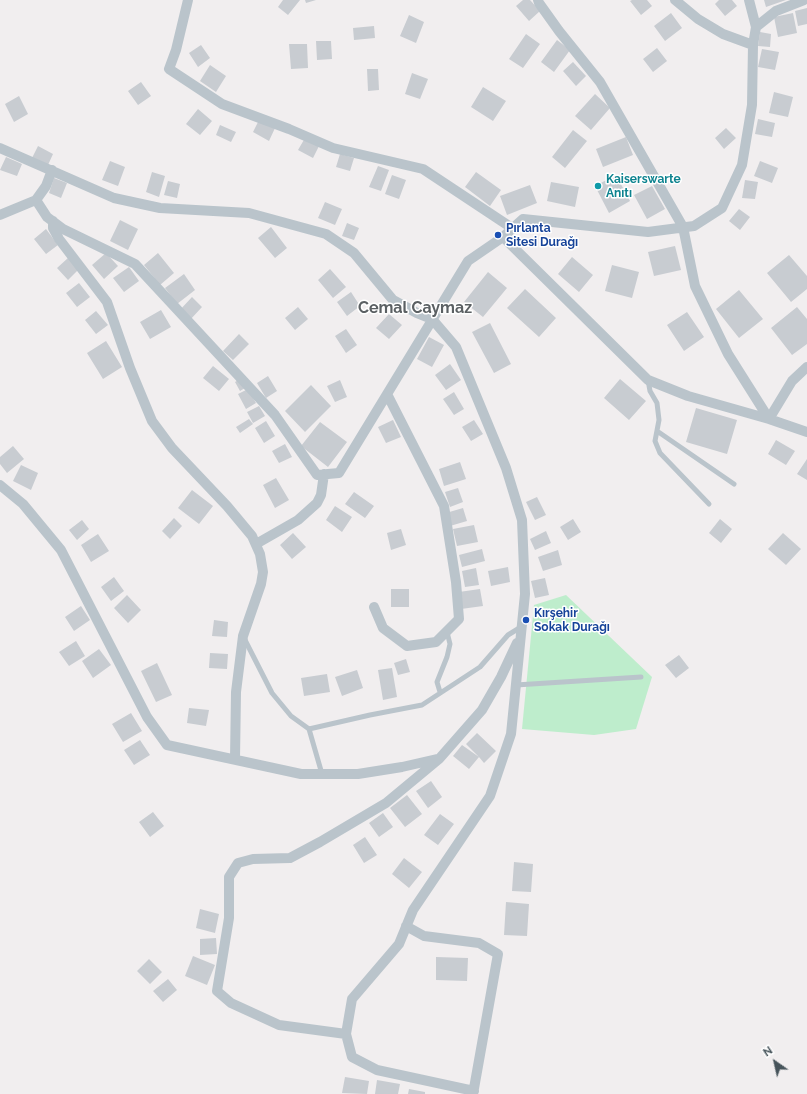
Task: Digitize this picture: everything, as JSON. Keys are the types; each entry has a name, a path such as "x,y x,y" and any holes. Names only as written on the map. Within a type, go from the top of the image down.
{"street":[{"path":"188,0 176,50 169,69 222,104 289,129 333,148 423,169 512,228"},
{"path":"538,0 559,31 600,82 683,227 695,286 728,354 769,419"},
{"path":"675,0 698,19 723,34 753,45"},
{"path":"36,200 47,217 63,229 135,264 275,416 317,475 339,473 468,261 503,237 523,219 648,232 694,226 722,208 742,165 752,105 753,45 756,27 749,0"},
{"path":"756,27 776,11 804,0"},
{"path":"0,148 114,198 160,208 249,213 326,234 354,253 393,300 432,319 456,347 506,468 522,520 525,594 511,734 490,796 413,910 406,926 399,944 352,999 346,1034 352,1057 378,1070 474,1093 498,954 479,943 424,936 406,926"},
{"path":"0,215 36,200 46,186 52,170"},
{"path":"53,222 53,228 59,239 106,302 130,368 152,421 172,448 227,506 252,536 260,554 263,572 261,584 243,636 236,692 235,759"},
{"path":"503,237 648,380 688,396 769,419 807,432"},
{"path":"769,419 792,380 807,366"},
{"path":"374,607 383,628 408,646 436,642 459,619 456,582 444,506 387,394"},
{"path":"256,544 298,520 317,503 321,495 324,474"},
{"path":"0,485 23,504 61,550 147,717 167,745 301,774 358,774 439,759"},
{"path":"346,1034 279,1025 231,1003 217,991 229,918 229,877 238,863 253,859 290,858 320,842 386,803 439,759 482,710 501,677 521,632"}],"lane":[{"path":"648,380 650,391 657,403 659,420 655,441 660,453 709,504"},
{"path":"657,431 734,484"},
{"path":"440,692 437,682 447,657 450,644 447,631"},
{"path":"309,729 422,705 480,667 508,635 521,632"},
{"path":"243,636 272,693 291,716 309,729 322,774"},
{"path":"516,685 641,676"}],"green space":[{"path":"566,595 652,677 636,729 594,735 522,729 534,605"}],"building":[{"path":"283,0 300,0 288,15 278,7"},
{"path":"305,0 316,0 306,3"},
{"path":"523,0 530,0 540,11 529,21 516,6"},
{"path":"647,0 652,6 641,15 630,1"},
{"path":"719,0 732,0 737,6 725,16 715,4"},
{"path":"764,0 786,0 766,7"},
{"path":"807,8 807,24 798,26 795,11"},
{"path":"671,13 682,28 665,41 654,26"},
{"path":"793,13 797,33 778,37 774,17"},
{"path":"409,15 424,22 416,43 400,36"},
{"path":"374,26 375,38 354,40 353,28"},
{"path":"760,32 771,34 770,47 758,46"},
{"path":"526,34 540,44 523,68 509,59"},
{"path":"557,40 570,50 554,72 541,62"},
{"path":"316,41 331,41 332,59 317,60"},
{"path":"289,44 307,44 308,68 291,69"},
{"path":"201,45 210,58 198,67 189,53"},
{"path":"657,48 667,61 653,72 643,59"},
{"path":"762,49 779,52 775,70 758,67"},
{"path":"573,62 586,76 576,86 563,71"},
{"path":"210,65 226,76 216,92 200,81"},
{"path":"367,69 378,69 379,90 368,91"},
{"path":"412,73 428,79 420,99 405,94"},
{"path":"141,82 151,96 138,105 128,91"},
{"path":"483,87 506,101 493,121 471,107"},
{"path":"774,92 793,97 788,117 769,113"},
{"path":"595,94 610,108 591,130 575,116"},
{"path":"19,96 28,114 14,122 5,104"},
{"path":"198,109 212,121 200,135 186,124"},
{"path":"758,119 775,123 772,137 755,134"},
{"path":"259,120 275,128 269,141 253,132"},
{"path":"220,125 236,132 231,142 216,135"},
{"path":"726,128 736,138 724,149 715,138"},
{"path":"573,130 587,141 565,168 552,157"},
{"path":"626,137 633,155 603,167 596,149"},
{"path":"305,138 319,146 313,158 298,150"},
{"path":"38,146 53,154 48,165 32,158"},
{"path":"340,154 354,158 350,171 336,167"},
{"path":"6,157 22,164 17,176 0,170"},
{"path":"110,161 125,167 118,186 102,180"},
{"path":"760,161 778,168 772,183 754,176"},
{"path":"378,166 389,170 381,191 369,187"},
{"path":"152,172 165,176 159,197 146,192"},
{"path":"476,172 501,190 490,206 465,187"},
{"path":"392,175 406,180 399,199 385,194"},
{"path":"616,175 630,201 609,213 595,186"},
{"path":"54,178 67,183 61,198 49,193"},
{"path":"745,180 758,182 755,199 742,198"},
{"path":"168,181 180,184 177,198 164,195"},
{"path":"551,182 579,187 575,207 547,201"},
{"path":"530,185 537,203 507,215 500,196"},
{"path":"652,186 665,209 647,219 634,195"},
{"path":"325,202 342,209 335,225 318,218"},
{"path":"739,209 750,217 740,230 729,221"},
{"path":"120,220 138,229 128,250 110,241"},
{"path":"347,223 359,228 354,240 342,236"},
{"path":"271,227 287,248 275,258 258,238"},
{"path":"46,229 58,245 46,254 34,239"},
{"path":"675,246 681,270 654,276 648,252"},
{"path":"106,253 118,266 104,279 92,265"},
{"path":"158,253 174,273 160,285 144,265"},
{"path":"789,255 807,276 807,289 791,302 767,273"},
{"path":"572,257 593,275 579,292 558,274"},
{"path":"68,258 79,269 68,280 57,268"},
{"path":"612,265 639,272 632,298 605,291"},
{"path":"129,267 139,281 124,292 113,278"},
{"path":"330,269 346,287 333,298 318,280"},
{"path":"488,272 507,288 483,317 464,302"},
{"path":"184,274 195,290 177,304 165,288"},
{"path":"79,283 90,297 77,307 66,293"},
{"path":"525,289 556,318 539,337 507,308"},
{"path":"739,290 763,319 739,338 716,309"},
{"path":"351,292 360,306 347,316 337,302"},
{"path":"192,297 202,307 190,320 179,311"},
{"path":"298,307 308,319 295,330 285,318"},
{"path":"797,307 807,319 807,344 792,355 771,328"},
{"path":"161,310 171,327 150,339 140,322"},
{"path":"96,311 108,325 96,334 85,320"},
{"path":"687,312 704,337 684,351 667,325"},
{"path":"389,314 402,325 389,339 376,328"},
{"path":"490,323 511,364 494,373 472,332"},
{"path":"346,329 357,345 346,353 335,336"},
{"path":"239,334 249,344 233,360 223,351"},
{"path":"429,337 444,345 432,367 417,359"},
{"path":"106,341 122,367 103,379 87,353"},
{"path":"450,364 461,380 446,390 435,375"},
{"path":"213,366 229,379 219,391 203,378"},
{"path":"268,376 277,391 266,398 257,383"},
{"path":"240,379 245,388 240,391 235,382"},
{"path":"620,379 646,401 629,420 604,398"},
{"path":"340,380 347,397 335,402 327,386"},
{"path":"311,385 331,406 305,432 285,411"},
{"path":"248,389 256,403 246,409 238,394"},
{"path":"454,392 464,409 454,415 443,399"},
{"path":"259,406 265,416 253,423 247,412"},
{"path":"696,408 737,420 727,454 686,442"},
{"path":"249,419 253,424 240,433 236,427"},
{"path":"393,420 401,437 386,443 378,427"},
{"path":"474,420 483,434 471,441 462,427"},
{"path":"266,421 275,436 264,443 255,428"},
{"path":"320,422 347,442 328,467 301,446"},
{"path":"776,440 795,451 786,465 768,454"},
{"path":"285,444 292,457 279,463 272,451"},
{"path":"13,446 24,459 7,473 0,464 0,457"},
{"path":"807,459 807,480 797,474"},
{"path":"460,462 466,479 444,486 439,469"},
{"path":"21,465 38,473 31,490 13,481"},
{"path":"276,478 289,500 275,508 263,485"},
{"path":"458,488 463,502 450,507 445,492"},
{"path":"192,490 213,506 199,524 178,508"},
{"path":"354,492 374,506 365,518 345,504"},
{"path":"537,497 546,515 535,520 526,502"},
{"path":"335,506 352,517 342,532 326,520"},
{"path":"463,508 467,521 450,526 446,513"},
{"path":"174,518 182,526 170,539 162,531"},
{"path":"573,519 581,532 568,540 560,527"},
{"path":"720,519 732,529 721,543 709,533"},
{"path":"82,520 89,529 77,540 69,530"},
{"path":"474,525 478,542 457,546 453,529"},
{"path":"401,529 406,545 391,550 387,533"},
{"path":"546,531 551,543 535,550 530,539"},
{"path":"293,533 306,547 292,559 280,545"},
{"path":"783,533 801,549 786,565 768,549"},
{"path":"98,534 109,551 91,562 81,545"},
{"path":"482,549 485,561 462,567 459,555"},
{"path":"558,550 562,565 543,571 538,557"},
{"path":"508,567 510,582 491,586 488,571"},
{"path":"476,568 479,585 465,587 462,571"},
{"path":"114,577 124,591 111,601 101,587"},
{"path":"545,578 549,595 535,598 531,581"},
{"path":"391,589 409,589 409,607 391,607"},
{"path":"480,589 483,606 461,609 459,592"},
{"path":"127,595 141,610 128,623 114,608"},
{"path":"81,606 90,620 74,631 65,617"},
{"path":"214,620 228,622 227,637 212,636"},
{"path":"76,641 85,656 69,666 59,652"},
{"path":"99,649 111,665 93,678 82,661"},
{"path":"210,653 228,654 227,669 209,668"},
{"path":"679,655 689,668 676,678 665,665"},
{"path":"406,659 410,672 398,675 394,663"},
{"path":"157,663 172,695 156,702 141,671"},
{"path":"392,668 397,697 383,700 378,670"},
{"path":"357,670 363,688 342,696 335,677"},
{"path":"327,674 330,692 304,696 301,678"},
{"path":"189,708 209,710 206,726 187,723"},
{"path":"131,713 142,731 123,742 112,724"},
{"path":"477,733 496,751 484,763 466,744"},
{"path":"140,740 150,755 134,765 124,750"},
{"path":"462,745 479,757 469,769 453,756"},
{"path":"431,781 442,797 428,808 416,791"},
{"path":"407,795 422,814 405,827 390,808"},
{"path":"153,812 164,826 150,837 139,822"},
{"path":"383,813 393,827 379,837 369,823"},
{"path":"440,814 454,824 438,845 424,835"},
{"path":"365,837 377,855 364,863 353,845"},
{"path":"404,858 422,872 409,888 392,874"},
{"path":"514,862 533,864 531,892 512,891"},
{"path":"506,902 529,904 527,936 504,935"},
{"path":"200,909 219,914 215,933 196,928"},
{"path":"216,938 217,954 200,955 200,939"},
{"path":"193,956 215,965 207,985 185,976"},
{"path":"436,957 468,958 467,981 436,980"},
{"path":"149,959 162,972 150,984 137,971"},
{"path":"168,979 177,990 163,1002 153,991"},
{"path":"345,1077 369,1081 367,1094 342,1093"},
{"path":"377,1080 400,1084 398,1094 375,1094"},
{"path":"409,1089 425,1092 425,1094 408,1094"}],"place":[{"name":"Kaiserswarte Anıtı","path":"598,186"},
{"name":"Pırlanta Sitesi Durağı","path":"498,235"},
{"name":"Kırşehir Sokak Durağı","path":"526,620"}],"district":[{"name":"Cemal Caymaz","path":"415,308"}]}
